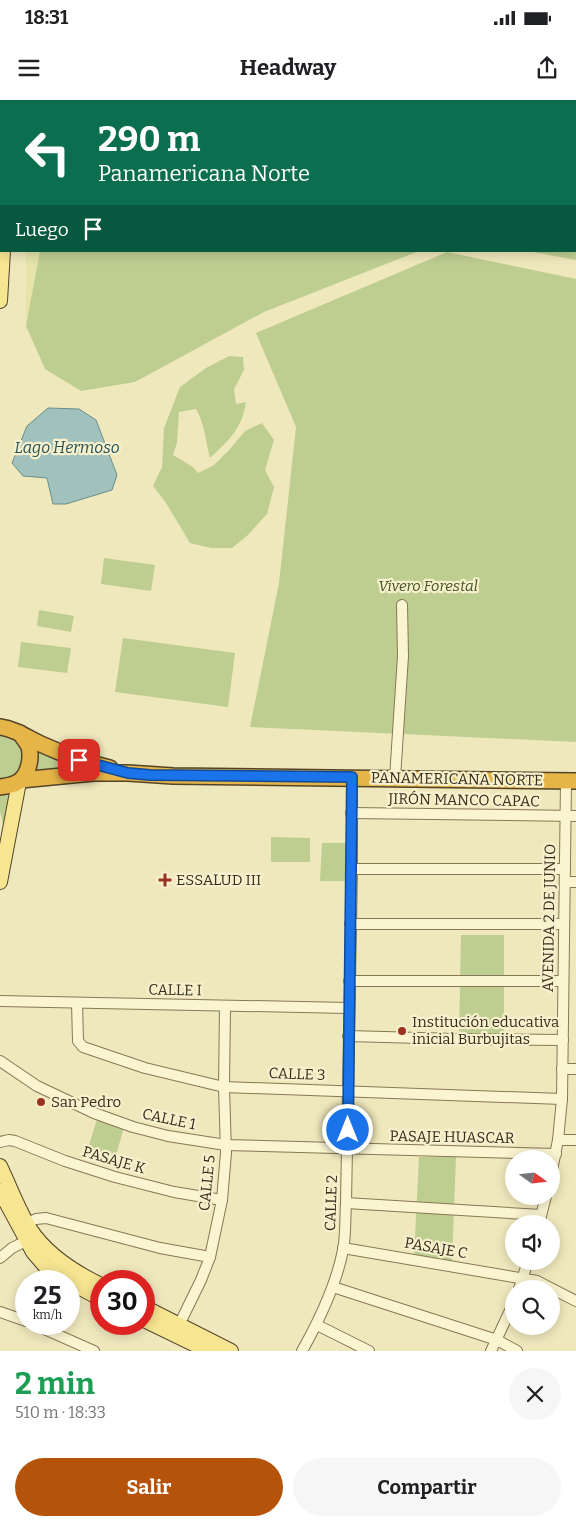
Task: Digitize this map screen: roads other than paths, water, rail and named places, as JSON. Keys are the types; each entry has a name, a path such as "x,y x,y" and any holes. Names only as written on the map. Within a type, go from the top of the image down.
{"highway":[{"name":"PANAMERICANA NORTE","path":"8,727 79,760 128,773"},
{"path":"8,727 28,746 30,755 26,773 20,781"},
{"name":"PANAMERICANA NORTE","path":"0,787 20,781 60,775 128,773 173,776 571,781"}],"main road":[{"path":"0,295 3,252"},
{"path":"0,882 20,781"},
{"path":"0,824 0,830"},
{"path":"0,1166 23,1225 26,1241 33,1252 51,1270"},
{"path":"0,1191 23,1225 31,1230 51,1253 65,1265 90,1280"},
{"path":"155,1313 179,1325 189,1342 231,1351"},
{"path":"155,1325 208,1351"}],"street":[{"path":"395,778 403,656 402,605"},
{"name":"CALLE 2","path":"302,1351 317,1325 333,1288 343,1248 346,1203 352,777"},
{"name":"AVENIDA 2 DE JUNIO","path":"557,1150 562,1099 564,882 571,816 571,781"},
{"name":"JIRÓN MANCO CAPAC","path":"351,813 571,816"},
{"path":"352,869 565,870"},
{"path":"564,882 576,882"},
{"path":"350,924 563,924"},
{"path":"349,981 563,981"},
{"name":"CALLE I","path":"0,1002 349,1008"},
{"name":"CALLE 3","path":"77,1003 78,1041 83,1047 145,1068 224,1087 562,1099"},
{"name":"CALLE 5","path":"179,1325 202,1280 210,1256 222,1200 226,1145 224,1087 225,1006"},
{"path":"348,1036 563,1040"},
{"name":"CALLE 1","path":"0,1061 38,1086 94,1112 129,1126 168,1136 226,1145 347,1149"},
{"path":"562,1069 576,1069"},
{"path":"558,1140 576,1140"},
{"name":"PASAJE K","path":"0,1142 15,1141 78,1166 156,1188 222,1200"},
{"name":"PASAJE HUASCAR","path":"347,1149 505,1153"},
{"path":"346,1203 505,1217"},
{"path":"23,1225 46,1218 160,1248 210,1256"},
{"path":"0,1258 12,1248 26,1241"},
{"name":"PASAJE C","path":"343,1248 537,1281 576,1302"},
{"path":"523,1278 525,1270"},
{"path":"333,1288 497,1340 517,1351"},
{"path":"0,1312 15,1317"},
{"path":"491,1351 505,1322"},
{"path":"317,1325 369,1351"},
{"path":"58,1335 94,1351"}],"water":[{"name":"Lago Hermoso","path":"48,408 79,409 96,420 117,475 112,490 66,504 53,504 47,478 23,476 12,463 27,426"}],"place":[{"name":"ESSALUD III","path":"165,880"},
{"name":"Institución educativa inicial Burbujitas","path":"402,1031"},
{"name":"San Pedro","path":"41,1102"}],"park label":[{"name":"Vivero Forestal","path":"428,586"}]}
